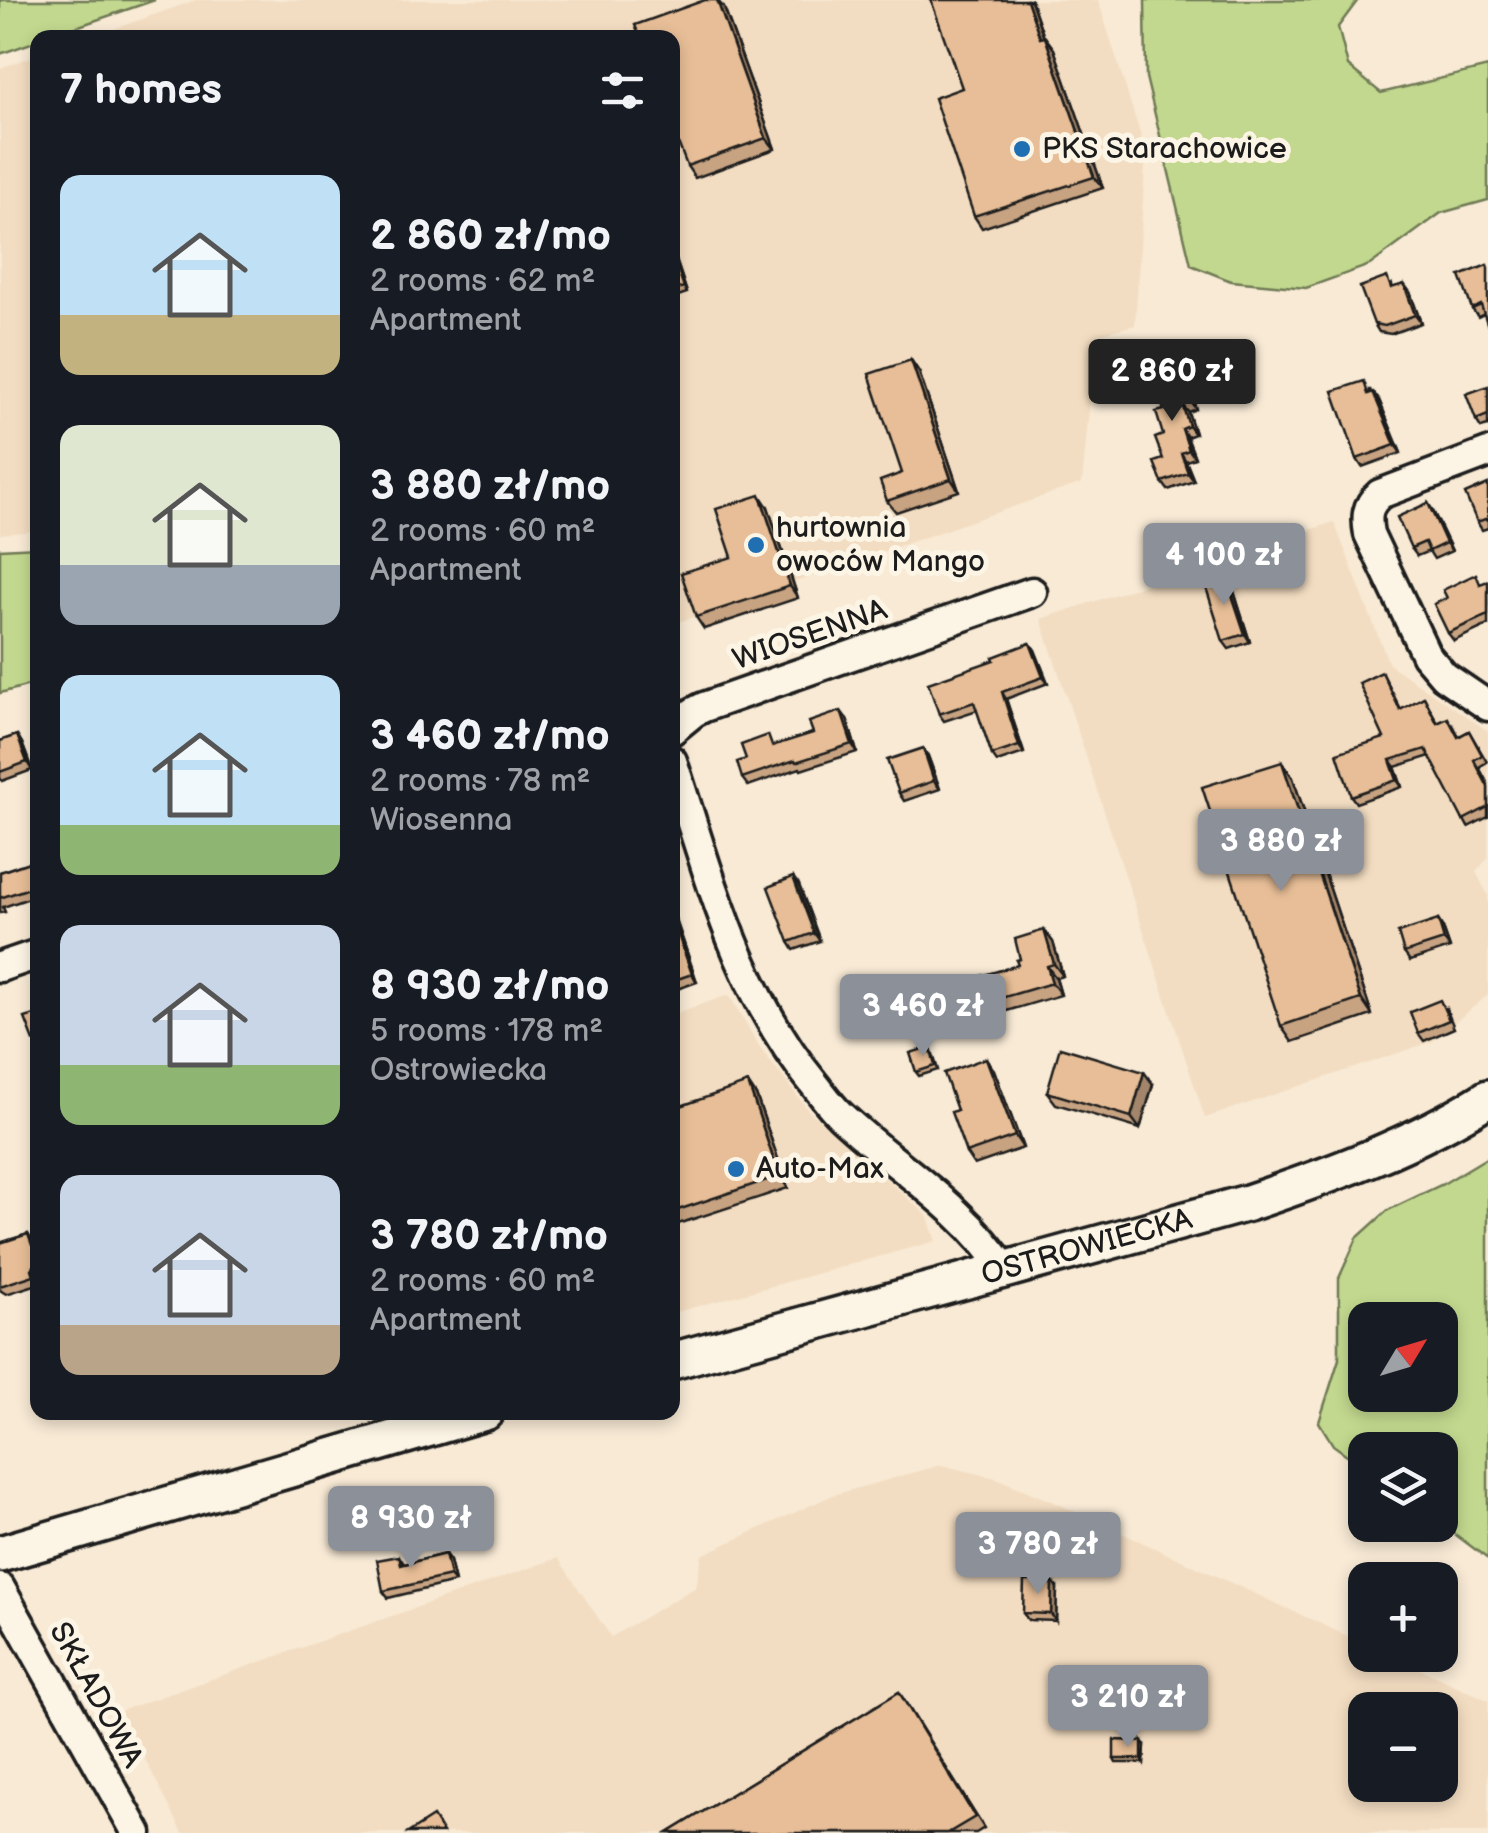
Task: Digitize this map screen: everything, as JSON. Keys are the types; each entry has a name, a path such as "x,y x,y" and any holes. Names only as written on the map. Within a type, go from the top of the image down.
{"main road":[{"name":"OSTROWIECKA","path":"680,1359 1248,1203 1332,1175 1488,1098"},
{"path":"0,1554 458,1420"}],"street":[{"path":"1488,453 1380,494 1372,502 1367,520 1369,534 1426,655 1444,676 1488,706"},
{"name":"WIOSENNA","path":"680,723 704,707 1032,592"},
{"path":"680,785 732,943 763,1010 798,1064 838,1113 958,1214 1006,1270"},
{"path":"0,967 30,957"},
{"name":"SKŁADOWA","path":"0,1588 137,1833"}],"shaded area":[{"path":"196,0 1098,0 1146,152 1135,325 1096,335 1082,483 680,622 680,30 111,30"},
{"path":"30,57 30,532 0,534 0,68"},
{"path":"1334,522 1389,664 1488,731 1488,858 1476,872 1488,895 1488,995 1431,1042 1205,1118 1041,619"},
{"path":"729,995 761,1049 809,1111 927,1215 936,1241 680,1311 680,1012"},
{"path":"941,1465 996,1478 1348,1636 1348,1672 1426,1672 1488,1700 1488,1833 183,1833 120,1711 558,1558 611,1637 696,1587 702,1555 833,1495"}],"green space":[{"path":"0,0 155,0 67,30 30,30 30,43 0,54"},
{"path":"1145,0 1358,0 1338,27 1348,66 1381,93 1488,67 1488,200 1441,213 1370,265 1306,288 1231,281 1191,265 1146,77"},
{"path":"30,547 30,685 0,693 0,549"},
{"path":"1488,1157 1488,1559 1458,1536 1458,1432 1348,1432 1348,1456 1333,1445 1319,1422 1339,1359 1339,1278 1357,1238 1388,1210"}],"building":[{"path":"705,0 717,0 766,138 687,166 680,148 680,30 637,30 635,25"},
{"path":"931,0 1027,0 1040,38 1045,37 1094,177 974,216 934,98 962,88"},
{"path":"1487,265 1488,326 1481,305 1472,309 1460,276"},
{"path":"1387,277 1391,288 1404,284 1415,315 1385,326 1374,324 1360,287"},
{"path":"911,360 951,479 887,501 880,481 902,473 869,374"},
{"path":"1178,365 1190,401 1182,404 1189,426 1182,429 1189,450 1181,453 1188,473 1162,482 1154,462 1163,459 1155,438 1163,435 1156,412 1164,410 1156,387 1162,385 1158,372"},
{"path":"1364,381 1368,394 1373,392 1395,445 1357,459 1333,391"},
{"path":"1488,386 1488,415 1476,420 1466,394"},
{"path":"1488,484 1488,518 1477,522 1465,494"},
{"name":"hurtownia owoców Mango","path":"760,495 790,586 696,617 681,573 732,557 716,509"},
{"path":"1428,503 1446,543 1429,551 1425,542 1411,548 1397,517"},
{"path":"1225,574 1245,634 1223,641 1204,581"},
{"path":"1476,574 1480,584 1488,581 1488,615 1448,633 1434,604 1447,598 1443,590"},
{"path":"1030,643 1043,677 1002,692 1019,746 992,755 974,702 939,714 928,683"},
{"path":"1382,672 1400,710 1424,697 1437,723 1448,718 1458,737 1469,731 1482,755 1474,760 1488,787 1488,807 1463,820 1426,749 1390,760 1397,780 1351,796 1337,753 1384,738 1359,683"},
{"path":"841,711 852,744 742,778 737,762 746,759 741,745 768,735 772,746 813,733 809,722"},
{"path":"17,735 27,762 0,772 0,741"},
{"path":"923,748 934,781 899,793 887,760"},
{"path":"1282,762 1361,999 1281,1026 1202,787"},
{"path":"30,862 30,888 0,898 0,872"},
{"path":"793,877 814,933 789,942 768,887"},
{"path":"1438,920 1444,940 1404,953 1398,933"},
{"path":"1044,930 1054,964 1047,966 1052,983 967,1008 960,982 1018,965 1015,939"},
{"path":"680,940 692,974 680,978"},
{"path":"1440,1000 1449,1020 1418,1033 1410,1012"},
{"path":"930,1047 935,1066 916,1072 910,1053"},
{"path":"1060,1047 1144,1072 1131,1117 1047,1092"},
{"path":"986,1058 1015,1136 966,1153 951,1112 957,1110 944,1073"},
{"path":"748,1083 779,1176 680,1209 680,1106"},
{"path":"28,1234 30,1276 0,1286 0,1243"},
{"path":"448,1499 453,1517 430,1523 426,1504"},
{"path":"445,1554 450,1576 383,1591 377,1560 399,1556 401,1565"},
{"path":"1024,1581 1052,1581 1051,1614 1023,1613"},
{"path":"899,1692 975,1817 948,1833 668,1833"},
{"path":"1114,1740 1142,1741 1142,1759 1114,1759"},
{"path":"433,1817 443,1833 408,1833"}],"place":[{"name":"PKS Starachowice","path":"1022,149"},
{"name":"hurtownia owoców Mango","path":"756,545"},
{"name":"Auto-Max","path":"736,1169"}]}
